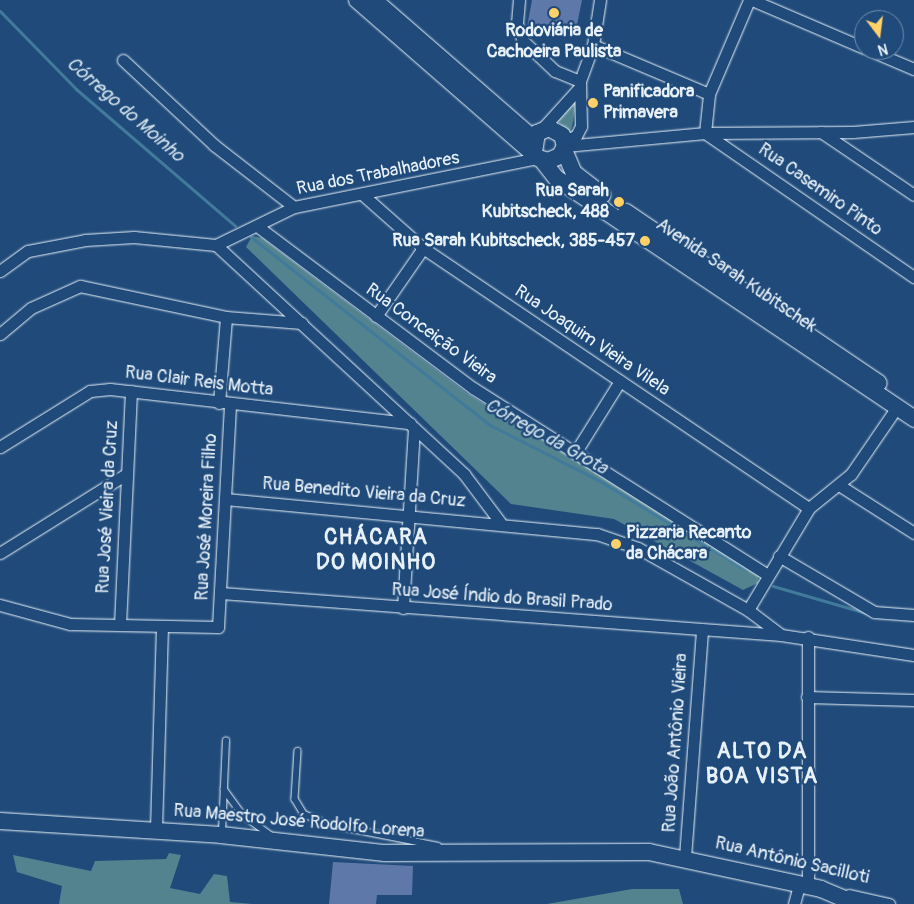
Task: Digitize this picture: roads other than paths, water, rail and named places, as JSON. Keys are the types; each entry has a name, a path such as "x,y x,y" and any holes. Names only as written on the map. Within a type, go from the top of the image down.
{"main road":[{"name":"Avenida Sarah Kubitschek","path":"357,0 400,30 538,148 556,178 914,419"},
{"name":"Avenida Sarah Kubitschek","path":"374,0 400,30"},
{"path":"556,130 564,146 555,160 538,148 556,130"},
{"name":"Avenida Sarah Kubitschek","path":"564,146 570,169 585,184 914,406"},
{"name":"Rua Maestro José Rodolfo Lorena","path":"0,821 156,829 386,853 649,852 685,857"},
{"name":"Rua Antônio Sacilloti","path":"685,857 809,887"},
{"path":"809,887 857,904"}],"street":[{"path":"519,0 517,24 523,41 555,71 580,84"},
{"path":"538,148 580,84 593,45 600,0"},
{"path":"705,133 709,94 751,0 854,44"},
{"path":"593,45 709,94"},
{"path":"123,60 214,145 294,207"},
{"path":"893,60 914,69"},
{"path":"564,146 576,136 581,126 580,84"},
{"path":"564,146 705,133 821,132 914,127"},
{"path":"821,132 914,195"},
{"name":"Rua Casemiro Pinto","path":"705,133 914,277"},
{"name":"Rua dos Trabalhadores","path":"0,271 28,251 60,243 134,237 216,244 294,207 362,194 538,148"},
{"name":"Rua Joaquim Vieira Vilela","path":"362,194 423,248 809,508"},
{"name":"Rua Conceição Vieira","path":"257,226 473,388 766,574"},
{"path":"216,244 464,474 500,522"},
{"path":"376,316 423,248"},
{"path":"0,334 31,308 80,286 226,317 302,323"},
{"name":"Rua José Moreira Filho","path":"162,627 215,629 221,593 225,499 224,404 226,317"},
{"path":"575,454 620,381"},
{"name":"Rua Clair Reis Motta","path":"0,447 90,391 131,391 224,404 412,425"},
{"name":"Rua José Vieira da Cruz","path":"120,625 125,475 131,391"},
{"path":"748,610 766,574 809,508 839,485 897,407"},
{"path":"403,608 410,514 412,425"},
{"path":"0,553 125,475"},
{"path":"839,485 914,533"},
{"name":"Rua Benedito Vieira da Cruz","path":"225,499 500,522 618,540 748,610 781,635"},
{"path":"779,556 874,612 914,615"},
{"name":"Rua José Índio do Brasil Prado","path":"221,593 702,631 781,635 914,655"},
{"path":"0,605 70,624 162,627 156,829"},
{"name":"Rua João Antônio Vieira","path":"685,857 702,631"},
{"path":"794,904 809,887 808,638"},
{"path":"807,697 914,700"},
{"name":"Rua Antônio Sacilloti","path":"809,887 889,904"}],"lane":[{"path":"221,835 226,741"},
{"path":"298,751 294,799 304,814 327,824 474,853"},
{"path":"224,789 243,815 280,842"}],"waterway":[{"name":"Córrego do Moinho","path":"0,11 76,89 235,226"},
{"name":"Córrego da Grota","path":"251,237 490,425 600,481 746,570"},
{"path":"773,586 866,613"}],"place":[{"name":"Rodoviária de Cachoeira Paulista","path":"554,13"},
{"name":"Panificadora Primavera","path":"593,103"},
{"name":"Rua Sarah Kubitscheck, 488","path":"619,202"},
{"name":"Rua Sarah Kubitscheck, 385-457","path":"645,241"},
{"name":"Pizzaria Recanto da Chácara","path":"616,544"}],"district":[{"name":"CHÁCARA DO MOINHO","path":"376,550"},
{"name":"ALTO DA BOA VISTA","path":"762,764"}]}
